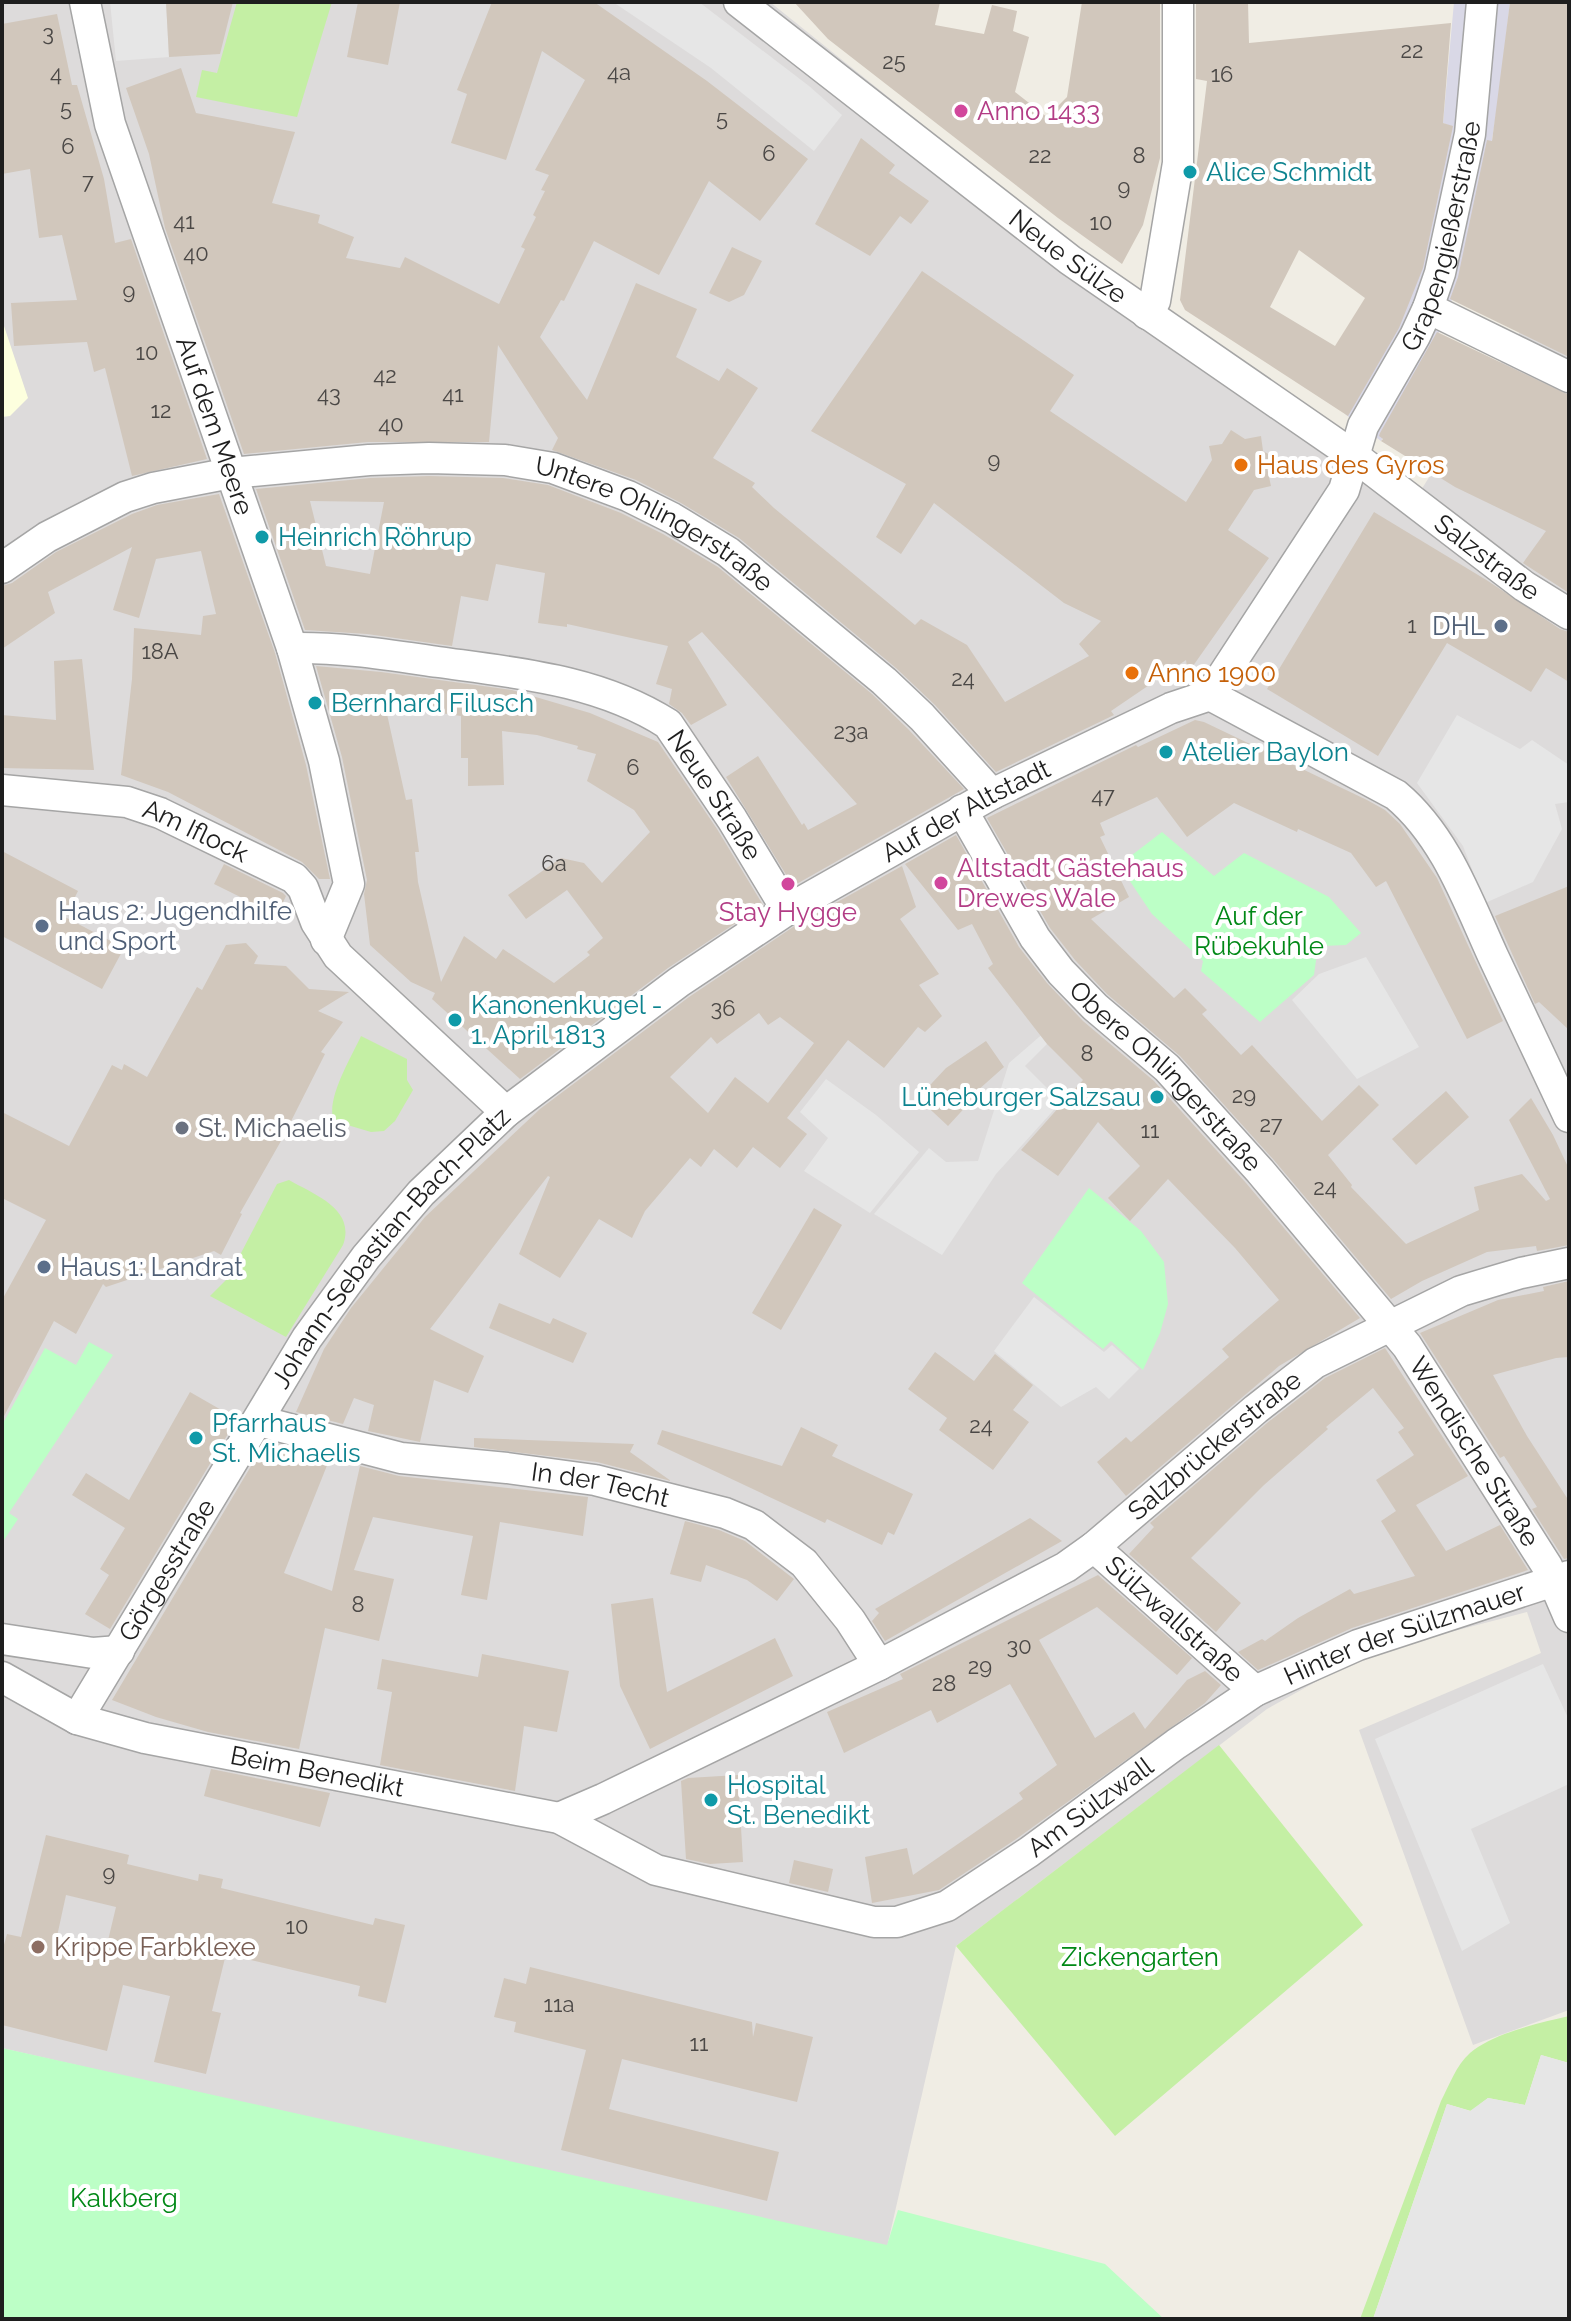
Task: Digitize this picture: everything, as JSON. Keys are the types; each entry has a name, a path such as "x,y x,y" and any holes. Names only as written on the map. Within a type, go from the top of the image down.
{"street":[{"name":"Auf dem Meere","path":"85,2 110,124 292,648 324,761 349,884 332,948"},
{"name":"Neue Sülze","path":"739,2 1070,260 1410,497"},
{"path":"1156,320 1155,301 1178,163 1178,2"},
{"name":"Grapengießerstraße","path":"1354,456 1363,426 1415,336 1440,273 1470,134 1482,2"},
{"path":"1428,308 1569,377"},
{"path":"1354,456 1344,490 1210,695 1396,795 1417,812 1434,833 1463,890 1569,1117"},
{"name":"Untere Ohlingerstraße","path":"2,568 47,537 125,497 231,473 369,460 479,459 553,468 628,496 672,518 740,562 884,681 922,717 992,794"},
{"name":"Salzstraße","path":"1410,497 1524,586 1569,614"},
{"name":"Neue Straße","path":"292,648 332,647 543,677 599,690 654,715 668,724 732,819 787,910"},
{"name":"Auf der Altstadt","path":"506,1112 679,982 787,910 992,794 1171,708 1210,695"},
{"name":"Am Iflock","path":"2,790 97,797 127,802 160,813 294,878 303,888 332,948"},
{"name":"Obere Ohlingerstraße","path":"962,810 1035,938 1061,972 1095,1007 1167,1068 1260,1171 1391,1326"},
{"name":"Johann-Sebastian-Bach-Platz","path":"259,1421 307,1338 366,1257 421,1193 506,1112 332,948"},
{"name":"Salzbrückerstraße","path":"879,1665 1066,1567 1315,1363 1461,1291 1569,1263"},
{"name":"Wendische Straße","path":"1391,1326 1562,1578"},
{"name":"Görgesstraße","path":"77,1719 259,1421"},
{"name":"In der Techt","path":"259,1421 401,1458 595,1480 725,1513 754,1525 804,1563 850,1620 879,1665"},
{"name":"Sülzwallstraße","path":"1094,1547 1255,1691"},
{"name":"Hinter der Sülzmauer","path":"1255,1691 1358,1645 1562,1578 1569,1617"},
{"path":"2,1639 93,1653 119,1651"},
{"path":"559,1818 879,1665"},
{"name":"Beim Benedikt","path":"2,1677 77,1719 145,1738 559,1818 656,1870 678,1877 874,1922 897,1922 920,1917"},
{"name":"Am Sülzwall","path":"920,1917 947,1906 1029,1852 1176,1744 1255,1691"}],"shaded area":[{"path":"2,2 770,2 1136,296 1418,495 1569,253 1569,2010 1473,2045 1359,1730 1541,1653 1527,1612 1366,1654 1267,1709 956,1946 886,2251 2,2048"},
{"path":"110,2 166,2 169,57 116,61"},
{"path":"613,2 699,2 842,115 814,151 711,68"},
{"path":"1454,2 1510,2 1490,152 1461,277 1427,362 1381,441 1345,414 1448,125 1443,123"},
{"path":"2,320 28,398 10,416 2,417"},
{"path":"1457,715 1520,749 1532,740 1569,765 1569,802 1555,804 1562,829 1533,882 1485,903 1463,846 1417,783"},
{"path":"1366,957 1419,1047 1357,1079 1292,1000 1319,974"},
{"path":"1061,1018 1067,1024 1025,1066 1061,1102 996,1174 942,1255 874,1214 929,1148 946,1162 978,1161 1009,1063"},
{"path":"826,1079 876,1115 919,1152 870,1213 804,1171 828,1138 800,1112"},
{"path":"1034,1297 1104,1352 1112,1345 1139,1369 1109,1399 1096,1387 1061,1407 994,1351"},
{"path":"1543,1664 1569,1720 1569,1784 1471,1829 1510,1923 1462,1951 1375,1739"},
{"path":"1541,2055 1569,2063 1569,2319 1373,2319 1447,2104 1470,2111 1488,2098 1525,2105"}],"green space":[{"path":"237,2 332,2 297,117 196,97 202,70 217,73"},
{"name":"Auf der Rübekuhle","path":"1162,832 1214,876 1244,853 1329,897 1361,933 1346,945 1322,946 1317,953 1314,975 1260,1022 1201,971 1203,961 1152,914 1119,865"},
{"path":"361,1036 407,1059 407,1080 413,1090 395,1121 384,1131 371,1132 334,1121 332,1112 336,1090"},
{"path":"289,1180 331,1205 344,1222 345,1232 343,1245 286,1337 210,1296 228,1278 277,1184"},
{"path":"1089,1188 1141,1231 1164,1262 1168,1304 1160,1333 1143,1370 1111,1341 1103,1349 1022,1283"},
{"path":"89,1342 113,1355 9,1513 18,1519 2,1543 2,1425 45,1348 76,1365"},
{"name":"Zickengarten","path":"1219,1745 1363,1925 1115,2136 956,1946"},
{"path":"1569,2016 1569,2063 1541,2055 1525,2105 1488,2098 1471,2111 1447,2104 1373,2319 1360,2319 1441,2101 1461,2063 1470,2053 1491,2040"},
{"name":"Kalkberg","path":"2,2048 887,2245 898,2210 1105,2264 1164,2319 2,2319"}],"building":[{"path":"166,2 233,2 220,54 169,57"},
{"path":"358,2 400,2 388,65 347,57"},
{"path":"492,2 594,2 707,81 808,159 760,221 709,181 659,275 594,241 564,301 561,300 540,337 587,400 636,283 697,309 676,357 719,381 727,368 758,388 713,458 755,483 752,487 774,508 915,625 921,619 967,645 1005,702 1089,656 1079,644 1101,621 1064,603 934,503 901,554 876,537 906,484 811,431 922,271 1074,375 1050,411 1186,502 1212,460 1209,446 1222,444 1231,430 1245,439 1261,436 1263,451 1274,457 1267,468 1271,486 1254,490 1228,530 1269,558 1188,673 1186,660 1111,711 1114,715 996,772 935,705 896,668 739,538 636,480 552,450 558,438 498,345 489,442 368,442 244,454 165,228 149,154 126,88 181,68 196,113 295,132 272,203 320,215 318,223 354,237 346,258 400,268 405,257 499,304 525,249 521,247 545,191 541,190 549,175 535,170 585,80 542,51 506,160 451,143 467,94 457,90"},
{"path":"794,2 940,2 935,25 984,34 992,5 1017,11 1013,31 1029,37 1015,92 1047,117 1067,97 1082,2 1160,2 1160,158 1143,225 1122,264 828,39"},
{"path":"1196,2 1248,2 1249,43 1451,23 1443,123 1453,126 1423,268 1399,328 1348,416 1185,310 1180,300 1207,81 1196,79","holes":["1299,250 1365,298 1335,346 1270,307"]},
{"path":"1510,2 1569,2 1569,357 1450,299 1458,277 1487,140 1492,141"},
{"path":"57,14 72,85 77,85 104,179 115,243 131,239 207,459 132,476 105,368 94,372 87,342 14,346 11,303 77,300 62,235 39,238 30,169 2,174 2,24"},
{"path":"861,138 895,165 889,173 929,201 911,224 900,216 870,256 815,224"},
{"path":"732,247 762,261 744,295 729,302 709,293"},
{"path":"1437,332 1569,395 1569,593 1523,563 1546,531 1455,487 1381,441 1380,433"},
{"path":"370,478 503,478 548,485 621,513 663,534 718,567 872,694 964,789 793,886 726,777 758,756 808,830 857,804 702,632 688,642 727,705 691,725 682,713 669,704 672,689 656,684 668,646 567,624 567,627 538,623 545,573 496,564 488,601 461,596 452,646 367,634 305,630 256,489","holes":["310,501 384,502 370,574 326,566"]},
{"path":"219,494 275,653 306,765 330,879 319,879 302,862 168,792 121,775 132,679 134,628 201,635 203,616 216,614 201,551 156,559 139,618 113,610 132,547 48,592 55,613 2,649 2,586 12,583 56,552 132,514 157,505"},
{"path":"1374,512 1569,632 1569,682 1546,668 1531,692 1447,643 1378,756 1267,689"},
{"path":"82,659 94,770 2,768 2,715 56,720 54,661"},
{"path":"316,666 512,690 590,713 658,742 717,829 763,905 668,968 520,1079 432,999 435,993 411,982 370,945 364,894 367,880 342,757","holes":["385,705 461,716 461,758 468,758 468,786 504,785 502,731 537,735 596,754 587,781 634,810 650,832 602,883 584,863 561,858 508,895 526,919 567,890 603,938 587,952 590,955 554,983 503,949 496,959 464,936 441,982 418,882 415,852 419,852 412,799 406,800"]},
{"path":"1195,720 1367,800 1385,810 1400,824 1437,878 1503,1021 1467,1039 1386,881 1376,887 1351,853 1234,803 1187,837 1157,797 1100,823 1105,835 1100,837 1129,897 1091,919 1174,998 1185,988 1207,1010 1202,1014 1241,1055 1252,1045 1322,1121 1359,1085 1379,1105 1328,1155 1351,1187 1406,1244 1479,1210 1474,1187 1522,1174 1546,1201 1550,1199 1509,1120 1531,1098 1569,1169 1569,1245 1537,1251 1536,1246 1487,1252 1422,1281 1391,1299 1273,1159 1180,1056 1107,994 1050,928 987,818 1136,745 1138,747"},
{"path":"956,835 1019,947 1047,983 1083,1021 1154,1081 1246,1183 1360,1318 1279,1366 1126,1496 1097,1462 1126,1437 1131,1442 1229,1357 1222,1349 1279,1300 1235,1248 1168,1179 1130,1221 1108,1198 1140,1166 1098,1122 1058,1176 1021,1150 1083,1080 1047,1044 988,968 993,964 972,924 958,930 905,864"},
{"name":"Haus 2: Jugendhilfe und Sport","path":"2,851 78,891 65,917 124,948 102,989 2,936"},
{"path":"224,864 283,893 286,896 277,915 214,884"},
{"path":"902,866 916,907 900,919 939,974 919,985 942,1016 925,1032 918,1027 884,1068 848,1040 787,1118 807,1134 780,1168 753,1147 737,1168 714,1149 701,1167 690,1158 645,1211 632,1238 599,1219 560,1278 519,1254 548,1176 430,1329 484,1356 468,1393 434,1380 420,1442 368,1431 374,1405 354,1398 343,1424 296,1412 324,1349 351,1308 425,1217 540,1109 689,997 796,925","holes":["759,1013 768,1025 780,1017 814,1043 768,1103 735,1077 708,1113 670,1077 711,1037 717,1044"]},
{"path":"1569,886 1569,1030 1539,1002 1535,1004 1495,916"},
{"name":"St. Michaelis","path":"246,943 258,956 254,964 286,966 309,989 349,992 318,1011 343,1022 321,1052 325,1054 240,1213 221,1255 214,1251 106,1287 103,1284 76,1334 54,1321 2,1420 2,1300 46,1220 2,1198 2,1112 69,1146 112,1065 122,1070 124,1064 147,1077 197,987 202,990 226,945"},
{"path":"986,1041 1004,1067 968,1099 971,1101 948,1126 918,1098 946,1068"},
{"path":"1446,1091 1469,1117 1416,1165 1392,1139"},
{"path":"814,1208 842,1225 781,1330 752,1313"},
{"path":"1569,1281 1569,1357 1493,1375 1569,1501 1569,1558 1564,1559 1532,1509 1537,1507 1504,1456 1500,1458 1420,1333 1498,1300 1544,1291 1543,1287"},
{"path":"499,1303 550,1324 553,1318 587,1333 573,1363 489,1328"},
{"path":"1385,1348 1468,1476 1416,1505 1446,1551 1500,1525 1528,1570 1352,1628 1258,1670 1238,1652 1262,1639 1265,1641 1350,1589 1354,1594 1415,1576 1381,1521 1396,1511 1376,1480 1414,1455 1398,1432 1404,1428 1373,1388 1326,1427 1328,1429 1264,1485 1191,1558 1241,1603 1216,1632 1129,1554 1154,1527 1150,1523 1267,1423 1325,1378"},
{"path":"935,1352 974,1381 995,1354 1033,1385 1013,1410 1029,1422 993,1470 939,1430 947,1418 908,1389"},
{"path":"190,1392 237,1419 110,1629 85,1614 109,1575 100,1569 125,1528 72,1495 86,1473 129,1500"},
{"path":"801,1427 838,1445 832,1456 913,1494 894,1535 888,1532 882,1545 827,1519 825,1523 657,1444 662,1430 782,1466"},
{"path":"474,1438 634,1444 630,1452 671,1481 597,1462 474,1447"},
{"path":"266,1441 330,1458 284,1573 332,1591 360,1466 399,1476 588,1497 583,1536 500,1522 487,1600 461,1595 473,1536 373,1517 354,1570 394,1579 379,1641 325,1628 299,1749 208,1732 112,1700"},
{"path":"1030,1518 1062,1541 885,1641 872,1621 879,1613 875,1609"},
{"path":"685,1521 745,1541 794,1579 777,1601 747,1580 706,1565 701,1582 670,1574"},
{"path":"1098,1575 1192,1658 1177,1675 1097,1607 1039,1640 1095,1738 1134,1712 1145,1729 1187,1680 1205,1671 1221,1685 1205,1703 1019,1837 939,1890 872,1903 865,1857 907,1848 913,1875 1023,1799 1019,1793 1057,1765 1010,1684 937,1723 931,1710 844,1753 827,1712 903,1679 900,1674"},
{"path":"653,1598 667,1692 775,1638 793,1676 650,1749 620,1686 611,1604"},
{"path":"482,1654 569,1671 557,1732 524,1726 515,1791 380,1765 392,1692 377,1689 382,1659 478,1677"},
{"path":"211,1769 330,1793 320,1827 204,1796"},
{"name":"Hospital St. Benedikt","path":"738,1775 743,1862 710,1864 686,1859 681,1781"},
{"path":"46,1835 129,1855 127,1864 198,1881 199,1874 223,1879 221,1888 373,1925 375,1918 405,1925 386,2003 358,1996 360,1986 226,1954 212,2011 221,2013 206,2074 154,2062 170,1996 123,1985 107,2051 2,2025 2,1952 7,1934 21,1937","holes":["66,1895 116,1907 105,1953 56,1941"]},
{"path":"794,1860 833,1869 828,1892 789,1883"},
{"path":"530,1967 752,2022 753,2037 756,2023 813,2037 797,2102 622,2059 609,2109 779,2152 767,2201 561,2150 586,2050 514,2032 516,2022 494,2017 504,1978 526,1984"}],"place":[{"name":"Anno 1433","path":"961,111"},
{"name":"Alice Schmidt","path":"1190,172"},
{"name":"Haus des Gyros","path":"1241,465"},
{"name":"Heinrich Röhrup","path":"262,537"},
{"name":"DHL","path":"1501,626"},
{"name":"Anno 1900","path":"1132,673"},
{"name":"Bernhard Filusch","path":"315,703"},
{"name":"Atelier Baylon","path":"1166,752"},
{"name":"Altstadt Gästehaus Drewes Wale","path":"941,883"},
{"name":"Stay Hygge","path":"788,884"},
{"name":"Haus 2: Jugendhilfe und Sport","path":"42,926"},
{"name":"Kanonenkugel - 1. April 1813","path":"455,1020"},
{"name":"Lüneburger Salzsau","path":"1157,1097"},
{"name":"St. Michaelis","path":"182,1128"},
{"name":"Haus 1: Landrat","path":"44,1267"},
{"name":"Pfarrhaus St. Michaelis","path":"196,1438"},
{"name":"Hospital St. Benedikt","path":"711,1800"},
{"name":"Krippe Farbklexe","path":"38,1947"}]}
